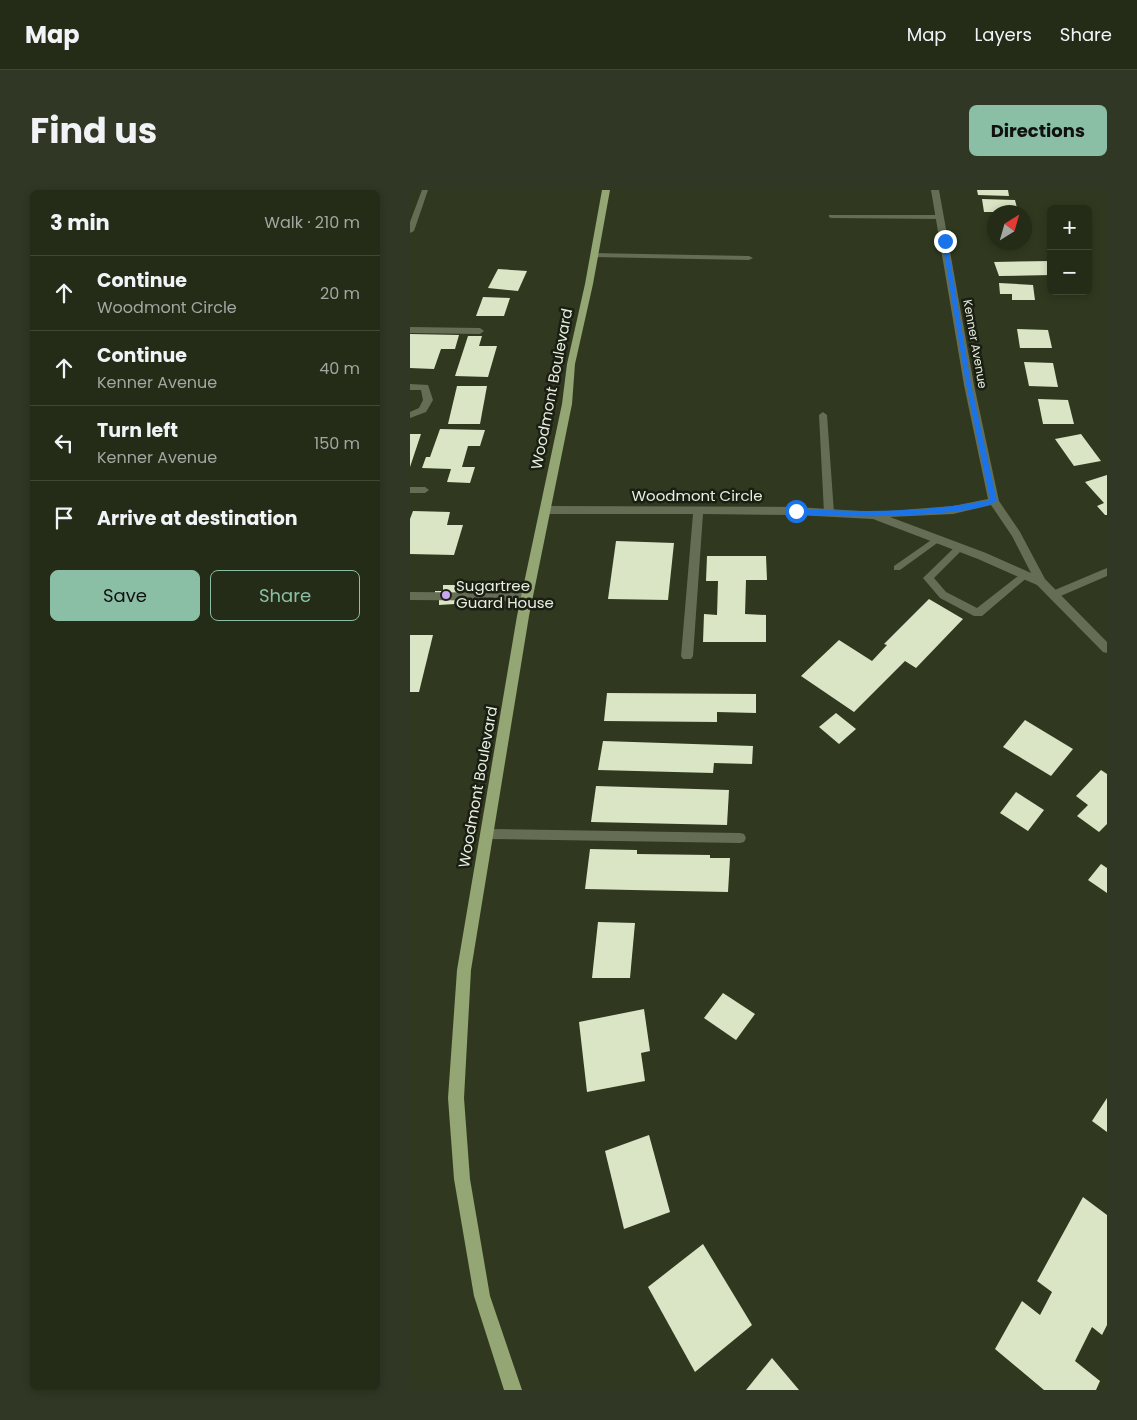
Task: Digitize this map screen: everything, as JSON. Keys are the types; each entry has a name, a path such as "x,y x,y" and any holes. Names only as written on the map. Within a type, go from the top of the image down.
{"main road":[{"name":"Woodmont Boulevard","path":"514,1390 482,1296 462,1179 456,1098 464,970 527,597 567,404 571,364 606,190"}],"street":[{"name":"Kenner Avenue","path":"935,190 968,384 994,501 1016,535 1041,582"},
{"path":"410,330 480,331"},
{"path":"410,387 425,386 428,400 423,410 410,416"},
{"path":"874,515 953,510 994,501"},
{"name":"Woodmont Circle","path":"545,510 698,510 874,515 960,547 1041,582 1107,649"},
{"path":"687,656 698,510"},
{"path":"410,596 527,597"}],"lane":[{"path":"410,231 425,190"},
{"path":"831,216 940,217"},
{"path":"594,254 749,258"},
{"path":"823,415 829,513"},
{"path":"410,490 425,490"},
{"path":"897,568 937,539"},
{"path":"960,547 928,578 943,595 978,613 1025,575"},
{"path":"1053,595 1107,572"},
{"path":"487,834 740,838"}],"building":[{"path":"977,190 1008,190 1009,196 978,195"},
{"path":"982,199 1015,200 1016,205 987,205 987,212 984,212"},
{"path":"1047,261 1047,275 999,276 994,262"},
{"path":"498,269 527,271 518,291 488,288"},
{"path":"999,283 1033,285 1035,300 1012,300 1012,294 1000,294"},
{"path":"483,297 510,298 504,316 476,316"},
{"path":"1017,329 1048,330 1052,348 1020,348"},
{"path":"410,334 459,335 455,349 441,349 434,369 410,368"},
{"path":"468,336 482,336 479,346 497,346 488,377 455,376"},
{"path":"1024,362 1053,363 1058,387 1029,386"},
{"path":"457,386 487,386 480,424 448,424"},
{"path":"1038,399 1068,400 1074,424 1043,424"},
{"path":"440,429 485,430 480,446 468,446 462,467 475,467 470,483 447,482 451,469 422,468 426,457 430,457"},
{"path":"410,434 421,434 410,467"},
{"path":"1081,434 1101,461 1074,466 1055,439"},
{"path":"1107,475 1107,515 1105,515 1097,506 1104,503 1085,482"},
{"path":"413,511 450,512 447,525 463,525 454,555 410,554 410,519"},
{"path":"616,541 674,543 668,600 608,599"},
{"path":"707,556 766,556 767,580 746,580 745,614 766,615 766,642 703,642 704,614 717,615 718,581 706,581"},
{"name":"Sugartree Guard House","path":"443,585 459,585 455,604 439,605 439,598 435,598 435,591 443,591"},
{"path":"929,599 963,619 916,668 905,661 854,712 801,676 839,640 872,661 887,645 884,644"},
{"path":"410,635 433,635 419,692 410,692"},
{"path":"607,693 756,694 756,713 717,712 717,722 604,721"},
{"path":"836,713 856,729 839,744 819,727"},
{"path":"1025,720 1073,749 1051,776 1003,747"},
{"path":"603,741 753,746 752,764 714,763 713,773 598,770"},
{"path":"1101,770 1107,774 1107,824 1099,832 1077,816 1088,805 1076,796"},
{"path":"596,786 729,790 727,825 591,822"},
{"path":"1016,792 1044,810 1028,831 1000,813"},
{"path":"590,849 637,850 637,854 710,855 710,858 730,858 728,892 585,889"},
{"path":"1101,864 1107,868 1107,893 1088,880"},
{"path":"598,922 635,923 630,978 592,978"},
{"path":"723,993 755,1014 736,1040 704,1018"},
{"path":"644,1009 650,1051 641,1053 645,1081 587,1092 579,1022"},
{"path":"1107,1098 1107,1132 1092,1121"},
{"path":"649,1135 670,1212 624,1229 605,1151"},
{"path":"1083,1197 1107,1215 1107,1325 1102,1335 1092,1327 1075,1361 1100,1381 1096,1390 1044,1390 995,1349 1022,1301 1040,1315 1052,1292 1037,1281"},
{"path":"703,1244 752,1325 695,1372 648,1287"},
{"path":"772,1358 799,1390 746,1390"}],"place":[{"name":"Sugartree Guard House","path":"446,595"}],"route":[{"path":"796,511 874,515 953,510 994,501 968,384 945,241"}]}
